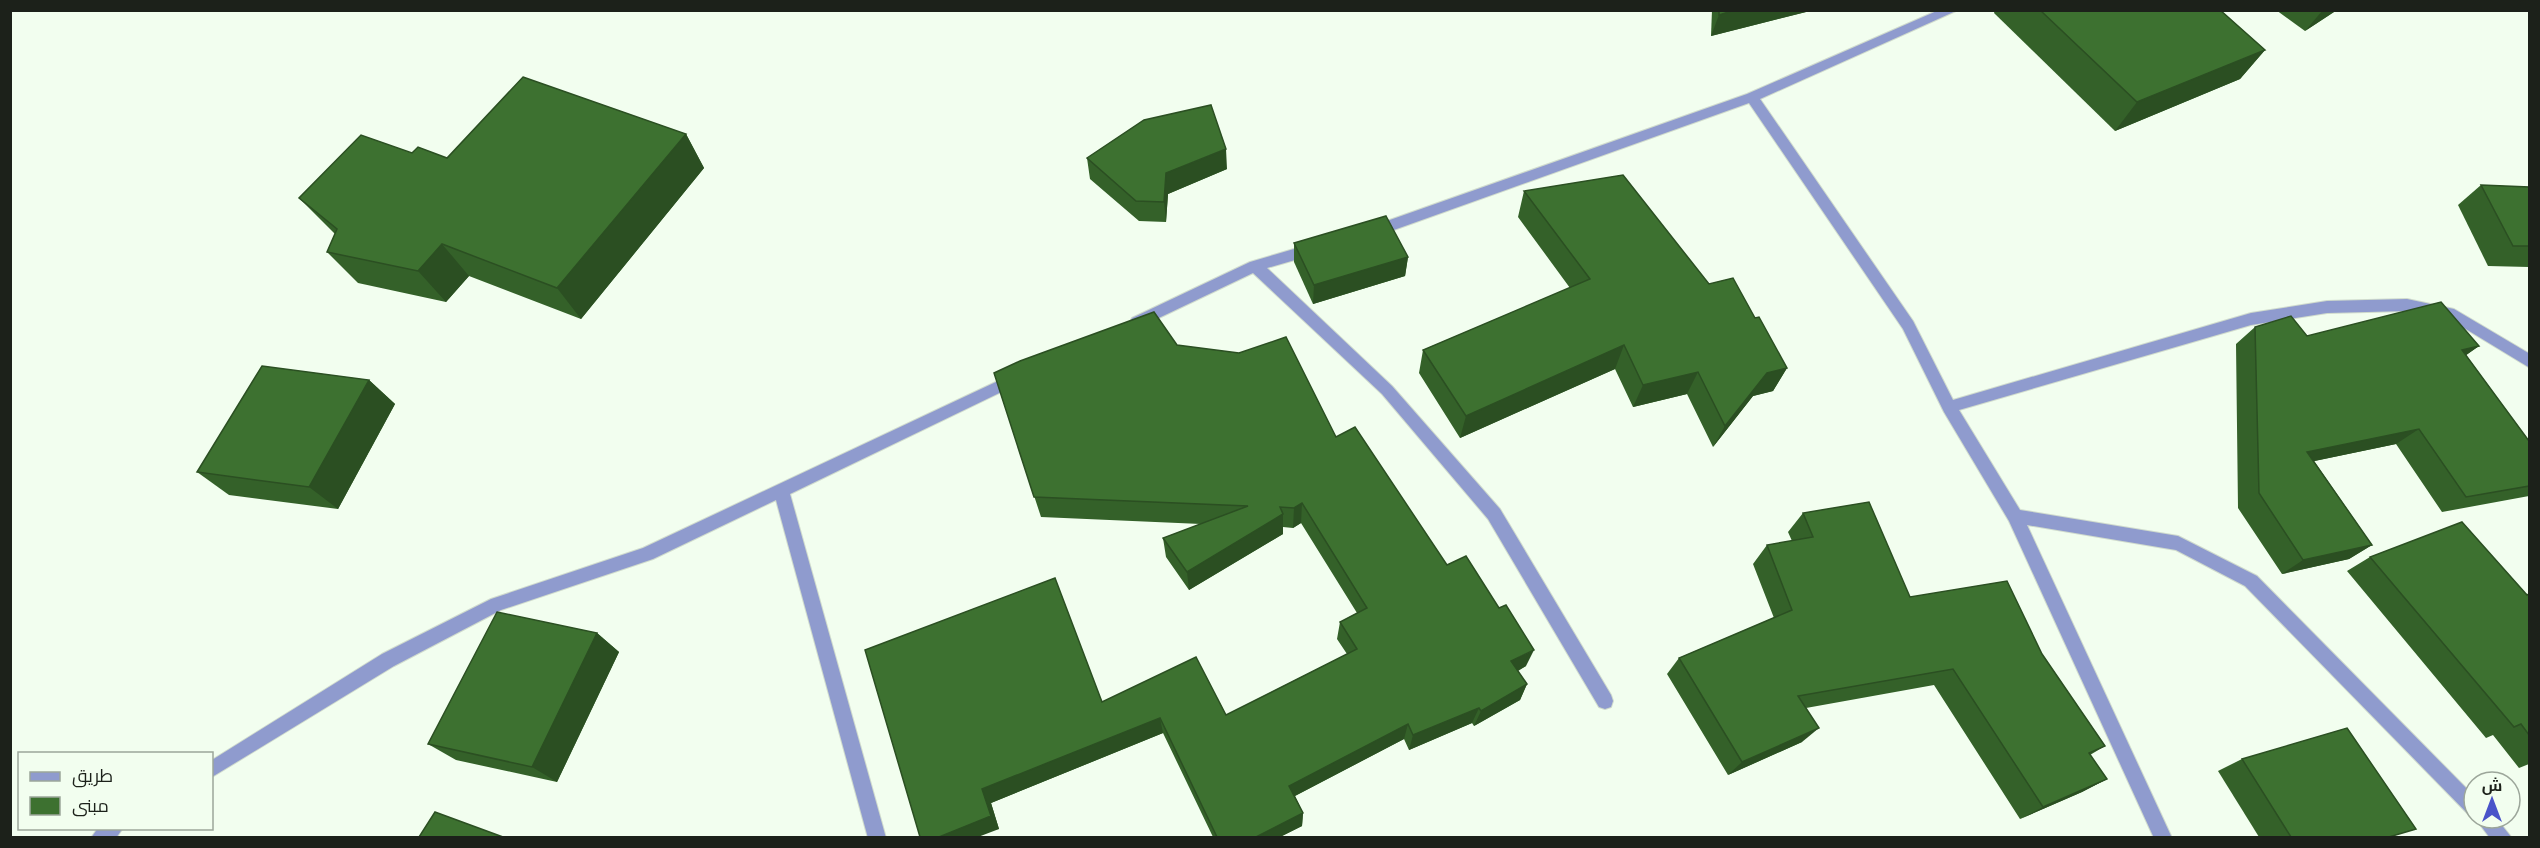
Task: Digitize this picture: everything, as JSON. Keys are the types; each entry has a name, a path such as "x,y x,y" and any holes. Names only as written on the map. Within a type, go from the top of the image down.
{"street":[{"path":"1358,236 1752,96 1952,10"},
{"path":"1752,96 1908,325 1949,407 2015,516 2163,837"},
{"path":"1128,326 1254,266 1324,246"},
{"path":"1254,266 1387,390 1494,514 1605,701"},
{"path":"1949,407 2251,319 2327,307 2407,305 2454,315 2529,362"},
{"path":"213,768 388,660 497,604 647,554 1033,371"},
{"path":"781,490 878,837"},
{"path":"2015,516 2178,543 2252,581 2462,796"}],"building":[{"path":"1719,10 1735,10 1719,15"},
{"path":"2040,10 2220,10 2265,50 2137,102"},
{"path":"523,77 686,134 557,288 442,244 418,271 327,252 337,229 299,198 361,135 412,153 418,147 447,158"},
{"path":"1211,105 1226,149 1166,173 1164,202 1136,201 1087,158 1144,120"},
{"path":"1623,175 1709,284 1733,278 1755,318 1759,317 1787,368 1767,373 1725,426 1698,372 1643,385 1624,345 1466,416 1423,350 1590,279 1524,191"},
{"path":"2481,185 2529,187 2529,246 2513,246"},
{"path":"1386,216 1408,257 1314,285 1294,243"},
{"path":"2441,302 2479,346 2462,350 2529,441 2529,486 2466,497 2419,429 2307,452 2372,545 2303,560 2259,493 2255,327 2291,316 2307,336"},
{"path":"1154,312 1177,345 1239,353 1286,337 1336,437 1355,427 1447,565 1466,556 1499,608 1506,605 1534,650 1511,661 1527,684 1481,711 1479,708 1413,735 1408,724 1289,786 1303,813 1256,837 1217,837 1160,718 982,789 991,816 939,837 920,837 865,650 1055,578 1102,702 1196,657 1226,715 1357,649 1340,622 1367,608 1302,503 1294,508 1280,507 1283,514 1187,572 1163,538 1248,506 1034,497 994,373 1020,361"},
{"path":"262,366 369,380 309,487 197,472"},
{"path":"1869,502 1910,597 2007,581 2042,654 2105,746 2089,753 2107,779 2043,807 1953,669 1798,696 1819,728 1742,762 1679,658 1792,610 1767,545 1813,537 1803,513"},
{"path":"2462,522 2527,595 2529,594 2529,735 2521,724 2514,727 2370,557"},
{"path":"497,612 597,633 532,767 428,744"},
{"path":"2347,728 2416,829 2389,837 2291,837 2242,759"},
{"path":"435,812 503,837 419,837"}]}
